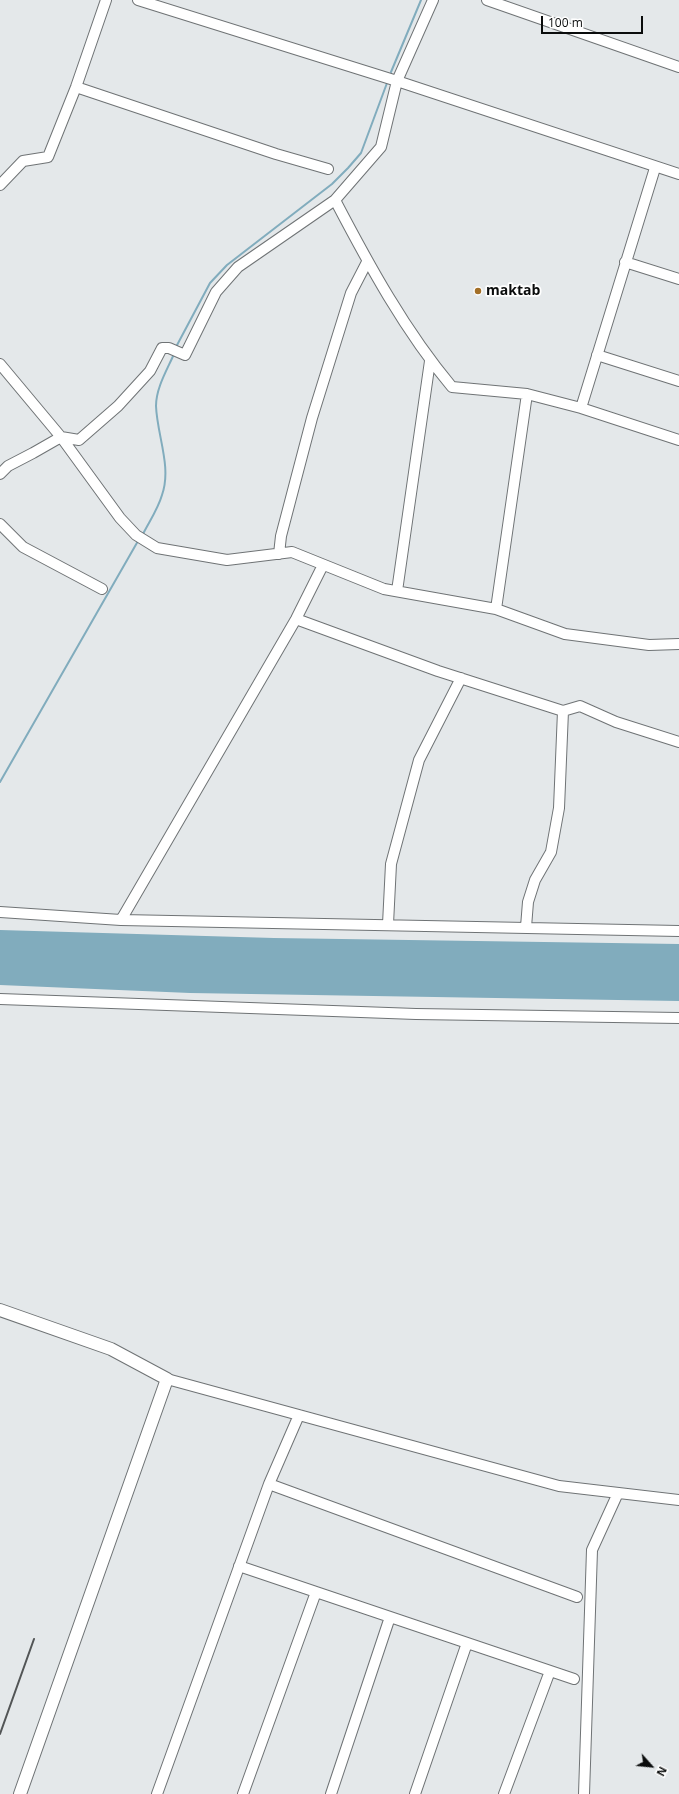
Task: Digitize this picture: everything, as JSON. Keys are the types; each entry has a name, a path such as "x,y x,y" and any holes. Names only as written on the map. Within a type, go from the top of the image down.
{"main road":[{"path":"0,1310 111,1350 167,1378 20,1794"}],"street":[{"path":"0,185 23,161 48,157 76,88 106,0"},
{"path":"138,0 398,81 655,168 679,174"},
{"path":"0,474 8,466 33,454 60,437 79,440 118,406 150,371 162,348 169,348 185,355 216,292 238,267 334,200 381,147 398,81 433,0"},
{"path":"487,0 679,67"},
{"path":"76,88 276,154 328,169"},
{"path":"581,408 655,168"},
{"path":"334,200 367,262 430,360 452,387 527,394 581,408 679,440"},
{"path":"279,554 281,536 312,418 351,293 367,262"},
{"path":"625,262 679,279"},
{"path":"597,355 679,381"},
{"path":"398,591 430,360"},
{"path":"0,364 60,437 120,518 136,536 157,548 227,560 292,552 384,589 496,609 565,634 649,645 679,644"},
{"path":"496,609 527,394"},
{"path":"0,524 23,547 102,589"},
{"path":"121,920 296,619 323,564"},
{"path":"296,619 461,678 563,711 580,706 616,722 679,742"},
{"path":"388,924 391,864 419,760 461,678"},
{"path":"526,927 528,902 535,880 551,852 559,808 563,711"},
{"path":"0,912 121,920 388,924 679,931"},
{"path":"0,999 416,1014 679,1018"},
{"path":"167,1378 559,1486 679,1500"},
{"path":"157,1794 269,1484 299,1415"},
{"path":"269,1484 577,1597"},
{"path":"584,1794 592,1550 618,1493"},
{"path":"239,1566 574,1679"},
{"path":"243,1794 316,1592"},
{"path":"331,1794 390,1617"},
{"path":"415,1794 467,1643"},
{"path":"504,1794 550,1671"}],"water":[{"path":"0,930 274,938 679,944 679,1001 190,993 0,985"}],"waterway":[{"path":"391,72 421,0"},
{"path":"176,347 210,283 227,265 332,184 361,153 387,83"},
{"path":"143,534 158,505 165,484 165,462 157,417 156,399 165,373 174,354"},
{"path":"0,782 138,541"}],"railway":[{"path":"0,1734 34,1639"}],"place":[{"name":"maktab","path":"478,291"}]}
